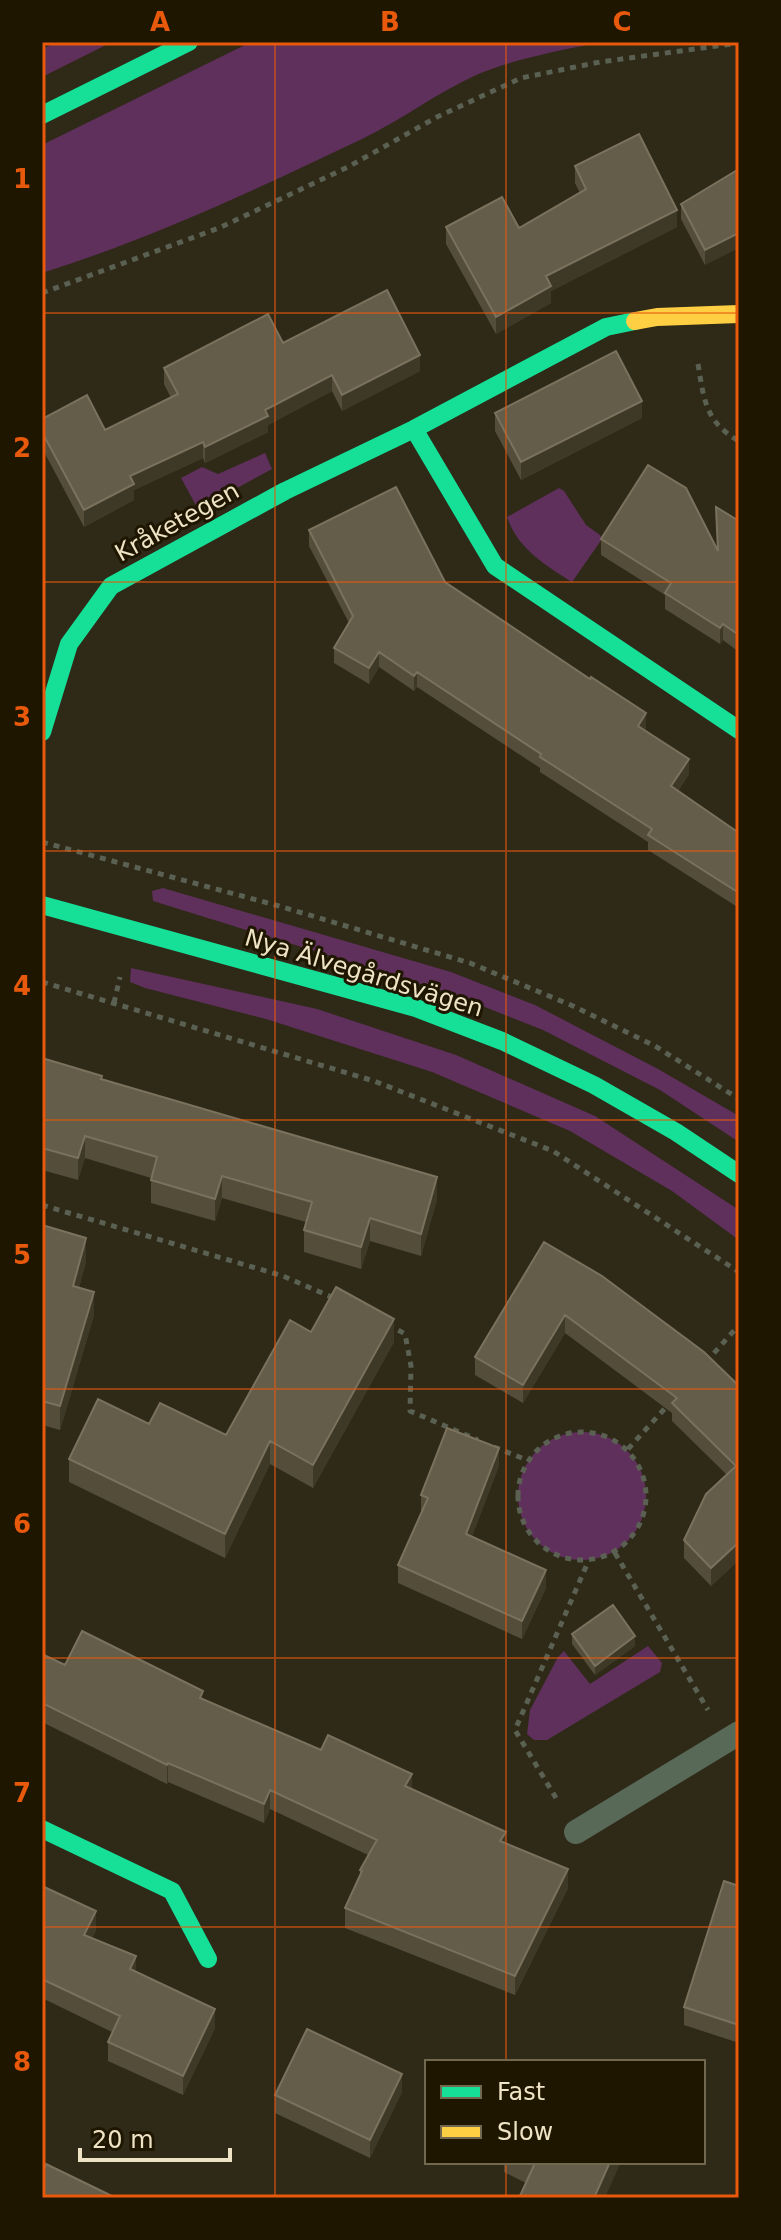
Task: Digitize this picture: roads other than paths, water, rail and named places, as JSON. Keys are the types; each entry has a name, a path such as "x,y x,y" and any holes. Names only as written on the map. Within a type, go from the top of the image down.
{"street":[{"path":"42,115 189,42"},
{"name":"Kråketegen","path":"42,732 69,644 111,586 285,491 414,429 606,327 657,317 739,314"},
{"path":"414,429 495,566 739,730"},
{"name":"Nya Älvegårdsvägen","path":"42,905 416,1008 502,1041 594,1085 676,1132 739,1174"},
{"path":"42,1829 172,1891 208,1959"}],"lane":[{"path":"576,1832 733,1737"}]}
